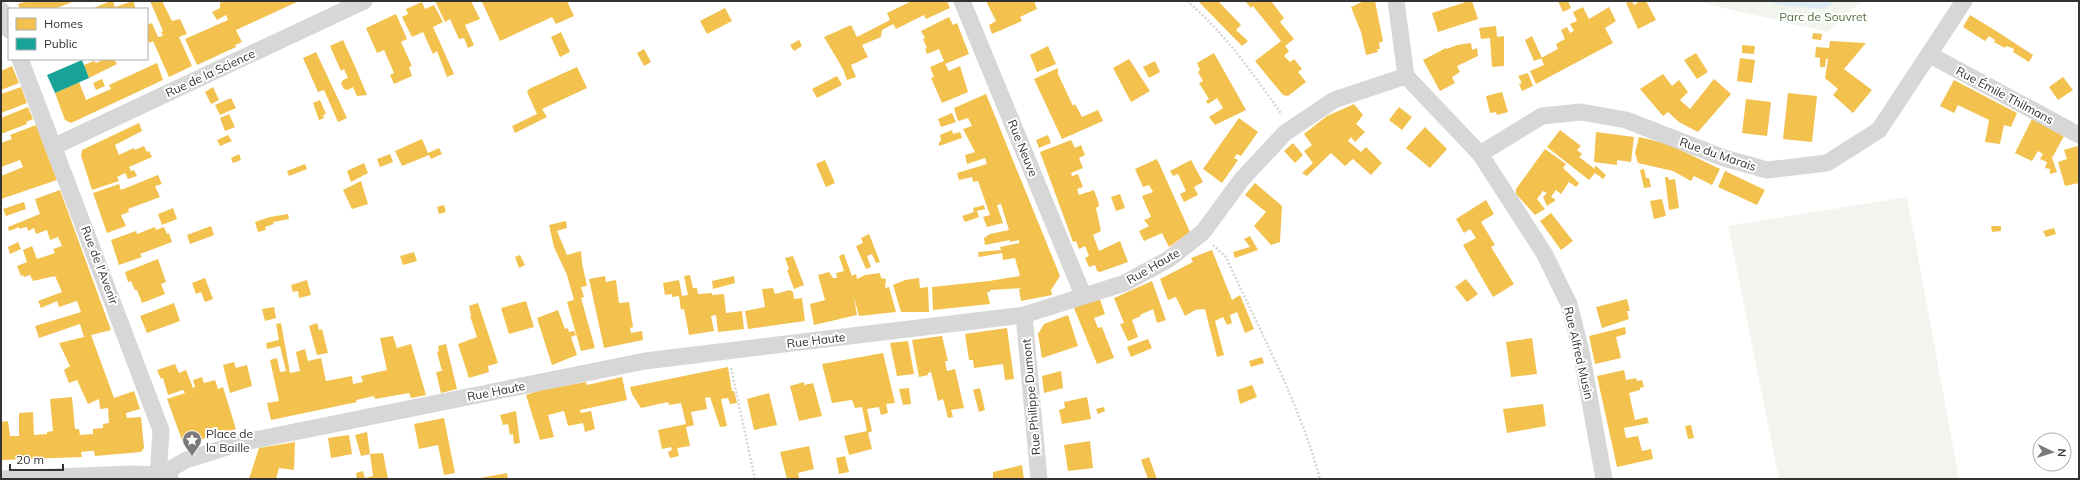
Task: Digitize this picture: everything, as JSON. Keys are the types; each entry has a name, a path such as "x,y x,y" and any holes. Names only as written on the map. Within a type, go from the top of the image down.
{"street":[{"name":"Rue de la Science","path":"55,146 364,1"},
{"name":"Rue Neuve","path":"962,1 1083,295"},
{"path":"1396,1 1406,76"},
{"name":"Rue du Marais","path":"1480,154 1542,116 1581,112 1626,120 1724,158 1767,170 1827,163 1879,130 1930,55 1964,1"},
{"path":"1,10 8,28"},
{"name":"Rue Émile Thilmans","path":"1930,55 2079,135"},
{"name":"Rue de l'Avenir","path":"20,60 55,146 162,430 163,478"},
{"name":"Rue Haute","path":"163,478 186,460 240,443 645,361 1024,315 1083,295 1126,283 1170,259 1199,236 1242,179 1285,133 1334,100 1406,76"},
{"name":"Rue Alfred Musin","path":"1406,76 1480,154 1544,253 1569,304 1581,351 1604,479"},
{"name":"Rue Philippe Dumont","path":"1024,315 1039,479"},
{"path":"1,479 132,474 163,478"}],"path":[{"path":"1187,1 1203,14 1232,48 1266,92 1291,129"},
{"path":"1199,236 1213,245 1226,257 1295,404 1312,448 1320,479"},
{"path":"727,352 754,479"}],"green space":[{"name":"Parc de Souvret","path":"1695,1 1862,1 1827,32"},
{"path":"1907,197 1959,479 1779,479 1728,226"}],"shaded area":[{"path":"1767,1 1835,1 1824,9 1779,5"}],"building: Homes":[{"path":"28,1 75,1 57,8 20,8 18,4"},
{"path":"111,1 113,1 115,7 133,1 136,8 94,8"},
{"path":"150,1 162,1 172,21 180,19 187,34 179,37 192,66 169,77 153,41 149,43 148,25 152,23 158,37 163,36 161,32 163,31"},
{"path":"224,1 299,1 236,30 242,42 235,45 236,47 197,65 185,39 228,20 226,15 217,20 212,12 220,8 220,3"},
{"path":"435,1 471,1 480,19 465,25 474,45 468,48 464,38 459,39 450,19 445,22"},
{"path":"567,1 574,16 556,24 552,17 500,41 482,2"},
{"path":"912,1 947,1 950,8 926,19 924,15 896,29 893,24 882,30 881,37 862,45 868,57 851,65 856,77 847,80 843,69 824,37 851,25 857,37 890,20 887,13"},
{"path":"986,1 1034,1 1037,9 1020,17 1022,21 992,34 989,25 996,21"},
{"path":"1198,1 1218,1 1241,25 1236,30 1248,41 1242,46"},
{"path":"1245,1 1271,1 1284,18 1280,22 1294,39 1285,46 1289,51 1284,56 1290,62 1294,59 1302,69 1298,72 1306,82 1288,96 1283,95 1255,61 1281,41 1253,6 1251,8"},
{"path":"1364,1 1375,1 1383,41 1379,43 1380,49 1377,49 1378,52 1366,55 1361,32 1351,7"},
{"path":"1472,1 1478,19 1438,32 1432,13"},
{"path":"1558,1 1568,1 1571,8 1563,12"},
{"path":"1632,1 1634,5 1640,1 1646,1 1656,20 1638,29 1626,3"},
{"path":"422,2 425,9 434,5 443,22 433,27 454,74 447,77 437,51 433,54 423,32 412,37 402,17 408,14 406,9"},
{"path":"1583,7 1589,19 1609,7 1616,21 1605,28 1613,43 1536,84 1530,71 1544,65 1541,58 1558,49 1556,44 1565,39 1561,30 1567,27 1570,33 1574,31 1570,24 1577,21 1573,12"},
{"path":"725,8 732,21 707,34 700,21"},
{"path":"1858,13 1861,17 1855,22 1852,18"},
{"path":"396,14 407,39 401,42 412,66 409,67 412,76 394,84 390,75 394,73 384,50 377,53 366,28"},
{"path":"1970,15 2033,55 2029,62 2013,52 2014,49 2006,46 2005,48 1994,42 1995,40 1989,36 1985,41 1963,27"},
{"path":"949,17 953,25 957,23 969,54 945,64 949,71 960,66 968,92 942,103 931,78 934,77 930,67 944,61 939,49 927,54 925,49 927,48 923,39 925,38 921,31"},
{"path":"1496,26 1497,37 1504,36 1504,66 1492,67 1490,38 1481,39 1479,28"},
{"path":"561,32 570,52 560,57 551,37"},
{"path":"1813,33 1822,34 1821,40 1812,39"},
{"path":"1532,36 1542,58 1534,61 1525,40"},
{"path":"343,40 367,95 357,96 353,87 348,90 344,89 341,83 343,80 348,78 344,69 341,71 330,46"},
{"path":"799,40 802,46 794,51 790,45"},
{"path":"1830,41 1866,43 1844,69 1872,90 1853,113 1833,95 1838,89 1825,78 1828,59 1826,59 1825,67 1820,67 1820,58 1815,57 1816,47 1829,48"},
{"path":"1471,43 1472,50 1477,48 1478,56 1457,66 1460,72 1452,77 1455,83 1440,91 1423,60 1446,48"},
{"path":"1742,45 1755,46 1754,54 1742,53"},
{"path":"1048,46 1056,64 1037,72 1030,55"},
{"path":"644,49 651,62 644,66 637,53"},
{"path":"316,52 347,118 338,122 324,90 318,92 303,58"},
{"path":"1214,53 1246,110 1215,125 1209,117 1223,108 1217,98 1208,104 1206,101 1209,99 1199,83 1203,81 1198,72 1200,70 1197,63"},
{"path":"1696,53 1708,72 1697,79 1684,60"},
{"path":"1740,58 1755,60 1752,83 1737,81"},
{"path":"1129,59 1150,91 1131,102 1113,68"},
{"path":"102,60 115,60 117,64 89,78 84,65 94,61 96,63"},
{"path":"1155,61 1160,72 1149,78 1143,67"},
{"path":"157,63 163,80 71,123 65,120 55,93 79,82 86,100 111,89 109,85"},
{"path":"12,66 19,83 1,90 1,71"},
{"path":"577,67 587,88 542,109 547,117 515,133 512,126 537,114 527,92 529,89"},
{"path":"1058,68 1058,74 1073,106 1075,104 1082,117 1098,110 1103,121 1062,139 1034,79"},
{"path":"1528,73 1533,86 1522,91 1519,84 1522,83 1518,76"},
{"path":"1663,74 1672,86 1679,80 1688,92 1680,100 1690,109 1714,79 1731,94 1698,132 1679,122 1668,112 1663,116 1640,89"},
{"path":"837,76 842,85 817,98 812,89"},
{"path":"2063,77 2073,90 2058,100 2049,87"},
{"path":"102,79 105,86 96,90 93,83"},
{"path":"1954,80 2017,113 2011,127 2004,125 2000,144 1985,142 1989,120 1958,105 1954,113 1940,106"},
{"path":"21,87 27,103 1,113 1,94"},
{"path":"213,87 219,100 211,104 205,92"},
{"path":"1502,92 1508,112 1497,115 1496,112 1490,113 1486,96"},
{"path":"1788,93 1817,96 1812,142 1783,139"},
{"path":"986,94 1060,276 1051,290 1052,295 1021,301 1019,289 1023,288 990,290 990,292 987,292 990,304 933,310 932,287 1020,276 1015,258 1003,260 1002,253 979,257 978,252 1001,250 1000,247 1019,243 1019,240 1010,242 1010,240 985,245 984,238 990,234 1009,230 1001,204 997,205 1003,223 987,227 983,217 990,215 978,181 973,182 972,177 959,180 957,173 987,164 985,158 967,164 965,155 975,152 963,129 972,126 968,118 958,121 954,108"},
{"path":"231,98 236,108 220,115 215,105"},
{"path":"1746,99 1771,102 1767,136 1742,133"},
{"path":"320,100 326,114 323,115 324,118 319,120 313,103"},
{"path":"1354,104 1363,115 1356,124 1365,132 1355,142 1351,137 1348,141 1361,152 1366,147 1382,163 1371,175 1353,159 1345,166 1331,153 1307,176 1302,173 1313,163 1304,151 1312,145 1304,134 1327,116"},
{"path":"28,107 33,119 26,122 27,124 1,134 1,118"},
{"path":"1399,107 1412,117 1402,130 1389,120"},
{"path":"952,113 956,122 941,127 938,119"},
{"path":"229,114 235,127 225,131 220,118"},
{"path":"1239,118 1258,132 1241,156 1237,154 1234,158 1238,160 1222,183 1203,169"},
{"path":"2032,119 2064,136 2052,158 2057,172 2050,174 2050,169 2045,168 2047,162 2040,159 2043,154 2038,151 2032,161 2015,153"},
{"path":"139,123 142,131 115,145 119,155 134,148 135,150 144,146 152,157 129,167 131,171 134,170 137,176 128,179 125,173 117,177 119,181 92,190 81,156 82,150"},
{"path":"36,125 57,180 1,199 1,176 23,167 20,160 1,167 1,143 12,139 10,135"},
{"path":"1425,127 1447,149 1430,168 1406,148"},
{"path":"952,130 953,134 960,132 962,138 939,146 939,142 941,141 940,135"},
{"path":"1560,130 1581,146 1577,150 1582,154 1579,157 1595,169 1595,165 1606,175 1603,179 1595,173 1589,180 1547,147"},
{"path":"1596,132 1634,137 1631,162 1617,160 1617,165 1594,162"},
{"path":"228,135 232,141 220,146 217,140"},
{"path":"1048,135 1051,143 1039,148 1036,140"},
{"path":"1639,137 1668,144 1720,169 1712,185 1694,176 1691,181 1673,171 1638,163 1635,153"},
{"path":"422,139 428,153 439,148 442,154 431,159 429,155 402,166 395,151"},
{"path":"1071,140 1075,148 1081,145 1085,155 1079,158 1083,168 1071,173 1072,176 1078,174 1083,187 1077,189 1079,195 1094,190 1098,201 1099,206 1096,208 1101,231 1093,235 1099,251 1120,241 1128,262 1100,272 1097,271 1095,265 1089,267 1085,258 1089,256 1085,246 1079,249 1076,241 1073,242 1040,152"},
{"path":"1293,143 1303,155 1295,163 1284,151"},
{"path":"2077,146 2079,151 2079,183 2065,186 2058,162 2067,159 2064,150"},
{"path":"1545,149 1566,164 1563,168 1579,183 1576,187 1569,182 1561,194 1556,190 1551,197 1556,200 1547,206 1543,197 1547,193 1543,191 1537,199 1545,209 1535,215 1516,194 1516,189"},
{"path":"239,154 241,160 233,163 231,158"},
{"path":"390,154 393,162 380,167 377,159"},
{"path":"1157,159 1190,232 1169,247 1162,233 1144,241 1139,231 1149,226 1144,220 1151,217 1142,196 1153,192 1149,185 1143,187 1135,169"},
{"path":"825,160 835,183 826,187 816,164"},
{"path":"1191,160 1203,182 1194,187 1198,195 1184,202 1180,194 1186,191 1178,174 1173,176 1170,171"},
{"path":"364,163 368,173 351,182 347,171"},
{"path":"305,164 307,169 289,176 287,171"},
{"path":"1644,169 1646,178 1649,178 1651,187 1644,188 1640,170"},
{"path":"1725,171 1765,190 1757,205 1718,187"},
{"path":"158,175 162,184 155,186 160,197 128,209 129,212 121,215 126,226 107,233 93,193 119,184 121,190"},
{"path":"1665,177 1668,177 1669,180 1675,179 1679,208 1669,210"},
{"path":"361,181 368,204 352,209 343,190"},
{"path":"1255,183 1282,206 1280,242 1271,245 1254,226 1266,212 1245,195"},
{"path":"60,190 111,330 91,335 114,398 134,391 140,409 126,413 127,418 141,417 144,448 141,452 95,456 94,451 90,451 81,452 82,457 1,460 1,422 8,421 10,436 19,436 19,413 33,412 34,435 47,434 47,432 53,431 50,399 72,397 75,429 79,429 80,435 93,434 93,429 103,428 103,424 109,423 108,408 100,409 99,399 88,404 77,380 69,383 64,370 70,366 59,343 84,337 80,324 39,338 35,326 81,312 77,301 59,307 57,301 41,308 38,301 62,292 55,276 33,281 30,275 24,277 23,275 21,276 17,266 27,262 23,250 32,246 37,259 55,253 53,249 62,246 58,237 50,240 47,230 36,234 34,228 28,231 27,227 19,229 19,227 9,231 8,227 40,214 35,199"},
{"path":"1120,194 1125,208 1116,211 1111,197"},
{"path":"1662,199 1666,216 1654,219 1650,201"},
{"path":"1486,200 1494,214 1481,222 1495,245 1491,247 1514,284 1493,297 1463,245 1476,238 1470,229 1464,233 1456,219"},
{"path":"24,202 26,209 6,216 3,209"},
{"path":"444,205 446,212 439,214 437,207"},
{"path":"984,205 985,209 977,211 979,217 965,222 962,216 974,212 973,208"},
{"path":"173,208 177,219 162,225 158,214"},
{"path":"1551,213 1573,241 1561,250 1540,221"},
{"path":"288,214 289,219 273,222 274,224 265,227 266,230 258,232 255,222 270,217"},
{"path":"566,221 567,228 557,231 567,255 581,251 587,286 581,287 584,297 581,298 595,348 581,351 567,302 574,300 567,275 554,247 549,225"},
{"path":"211,226 214,235 190,244 187,235"},
{"path":"1991,226 2001,226 2001,231 1992,232"},
{"path":"155,227 156,230 164,227 167,234 169,233 172,242 140,254 142,257 119,265 111,240 136,231 137,234"},
{"path":"2054,228 2056,234 2046,237 2043,231"},
{"path":"869,234 880,262 876,263 872,254 867,256 871,267 866,269 856,246 863,243 861,238"},
{"path":"1250,236 1258,250 1235,258 1233,252 1250,247 1244,239"},
{"path":"18,242 21,249 10,254 8,247"},
{"path":"1212,250 1232,300 1240,295 1254,329 1245,333 1237,312 1230,315 1232,323 1227,325 1223,317 1215,321 1224,355 1217,357 1205,309 1195,310 1185,316 1176,297 1168,300 1160,279 1193,262 1191,258"},
{"path":"414,252 417,261 403,265 400,256"},
{"path":"844,254 852,276 856,274 857,279 865,275 880,273 881,278 886,279 885,288 889,287 896,312 859,316 854,297 857,315 814,325 810,304 825,300 818,275 829,272 833,278 837,278 836,273 844,271 839,256"},
{"path":"520,255 525,265 519,268 515,257"},
{"path":"793,256 804,285 794,289 787,270 789,269 785,258"},
{"path":"158,259 166,282 161,284 165,294 142,303 137,290 135,290 131,281 128,282 125,272"},
{"path":"690,275 693,288 697,288 698,294 724,294 726,313 742,311 744,329 718,332 716,315 711,316 714,331 689,335 684,309 681,310 679,296 672,297 672,294 665,295 663,283 679,280 682,296 688,295 684,276"},
{"path":"605,276 606,282 616,280 619,303 629,302 633,327 630,328 631,333 642,331 643,340 604,348 589,279"},
{"path":"734,276 735,283 713,289 712,281"},
{"path":"205,278 213,299 205,302 201,292 196,294 192,283"},
{"path":"919,278 920,288 928,287 929,312 901,312 893,285 905,280"},
{"path":"1466,279 1478,294 1467,302 1455,287"},
{"path":"307,280 311,295 299,298 298,291 293,292 291,285"},
{"path":"1152,281 1166,320 1157,323 1153,309 1140,315 1141,316 1132,320 1138,337 1128,341 1120,324 1124,323 1114,298"},
{"path":"773,288 775,294 790,290 793,292 794,299 802,298 805,321 748,329 745,311 765,307 762,289"},
{"path":"1099,297 1105,314 1094,318 1098,328 1102,327 1114,358 1097,364 1074,308"},
{"path":"1627,299 1630,311 1627,311 1629,319 1602,328 1596,307"},
{"path":"526,301 534,327 509,334 501,308"},
{"path":"174,303 180,321 147,333 140,316"},
{"path":"478,303 498,363 488,366 489,372 469,378 458,344 477,337 470,316 469,306"},
{"path":"274,307 276,318 265,321 262,309"},
{"path":"558,310 565,329 568,328 569,332 574,331 576,335 571,337 577,355 552,365 537,318"},
{"path":"1068,315 1078,346 1042,358 1038,334 1044,324"},
{"path":"281,323 290,373 300,371 296,352 305,349 308,361 321,358 326,381 352,376 353,384 363,382 361,376 387,370 380,338 393,336 397,348 411,344 426,395 411,398 409,393 375,399 374,396 356,400 357,402 271,420 267,403 279,401 270,360 277,358 280,372 286,371 280,346 267,349 266,343 279,340 276,324"},
{"path":"317,323 319,330 322,329 328,353 317,355 309,326"},
{"path":"1625,327 1626,334 1616,337 1621,358 1595,364 1589,336"},
{"path":"1007,328 1014,379 1005,380 1003,364 974,368 973,360 969,360 965,334"},
{"path":"942,336 948,361 945,361 947,371 955,369 964,408 951,410 953,417 948,418 943,399 938,401 931,372 928,373 928,375 919,377 912,340"},
{"path":"1532,338 1537,374 1511,377 1506,342"},
{"path":"1148,339 1152,348 1131,357 1127,347"},
{"path":"908,341 914,374 897,376 890,343"},
{"path":"446,344 457,389 441,393 436,372 442,371 437,352 439,351 438,346"},
{"path":"883,353 895,403 886,404 888,413 881,415 879,407 867,409 872,431 868,433 872,449 849,455 844,436 867,431 862,407 855,408 852,400 832,403 822,364"},
{"path":"1262,357 1264,363 1251,367 1249,361"},
{"path":"234,362 236,368 247,365 252,386 230,393 223,365"},
{"path":"175,364 179,373 186,370 193,388 195,387 193,380 202,377 204,383 215,380 218,389 223,387 236,429 186,444 182,440 167,399 185,393 183,390 168,395 163,378 161,379 157,370"},
{"path":"728,367 732,391 734,391 737,403 730,404 728,398 721,399 727,426 720,427 710,397 705,398 707,409 691,412 694,425 686,427 690,446 677,448 679,456 670,458 668,452 672,450 671,447 662,449 658,430 686,424 681,403 669,405 668,402 641,408 632,394 630,387"},
{"path":"1624,370 1626,380 1636,378 1637,381 1642,380 1644,387 1640,388 1640,390 1629,393 1635,420 1647,417 1649,423 1624,428 1626,438 1638,436 1642,451 1651,449 1653,459 1617,467 1597,376"},
{"path":"1061,371 1063,388 1044,393 1042,376"},
{"path":"622,377 627,400 580,410 581,413 591,411 595,429 585,432 583,423 568,426 564,411 548,415 554,437 540,440 526,395 541,390 586,382 587,385"},
{"path":"804,382 804,385 813,383 822,416 799,421 790,386"},
{"path":"1252,385 1257,397 1240,404 1237,390"},
{"path":"909,388 911,404 903,405 899,389"},
{"path":"980,388 985,410 979,412 973,390"},
{"path":"769,393 777,425 754,430 747,399"},
{"path":"1087,397 1091,419 1062,424 1059,410 1065,408 1064,402"},
{"path":"1543,404 1546,426 1507,433 1503,409"},
{"path":"1104,407 1105,411 1098,414 1096,409"},
{"path":"516,411 520,443 514,444 513,434 510,435 508,424 503,425 500,415"},
{"path":"444,418 455,473 444,475 438,445 419,449 414,424"},
{"path":"1691,425 1694,438 1688,439 1685,426"},
{"path":"367,432 370,454 361,456 355,435"},
{"path":"349,435 352,454 331,458 328,438"},
{"path":"1090,441 1093,468 1068,471 1064,445"},
{"path":"295,442 294,470 279,468 276,479 249,479 259,448"},
{"path":"809,446 814,469 798,473 799,479 787,479 780,452"},
{"path":"383,453 388,479 357,479 356,473 363,471 365,478 373,476 370,454"},
{"path":"845,456 849,472 839,474 836,458"},
{"path":"1149,457 1157,479 1148,479 1141,460"},
{"path":"1022,465 1024,479 993,479 993,472"},
{"path":"507,473 508,479 480,479 480,478"}],"building: Public":[{"path":"82,60 89,78 55,93 47,75"}],"place":[{"name":"Place de la Baille","path":"192,457"}]}
